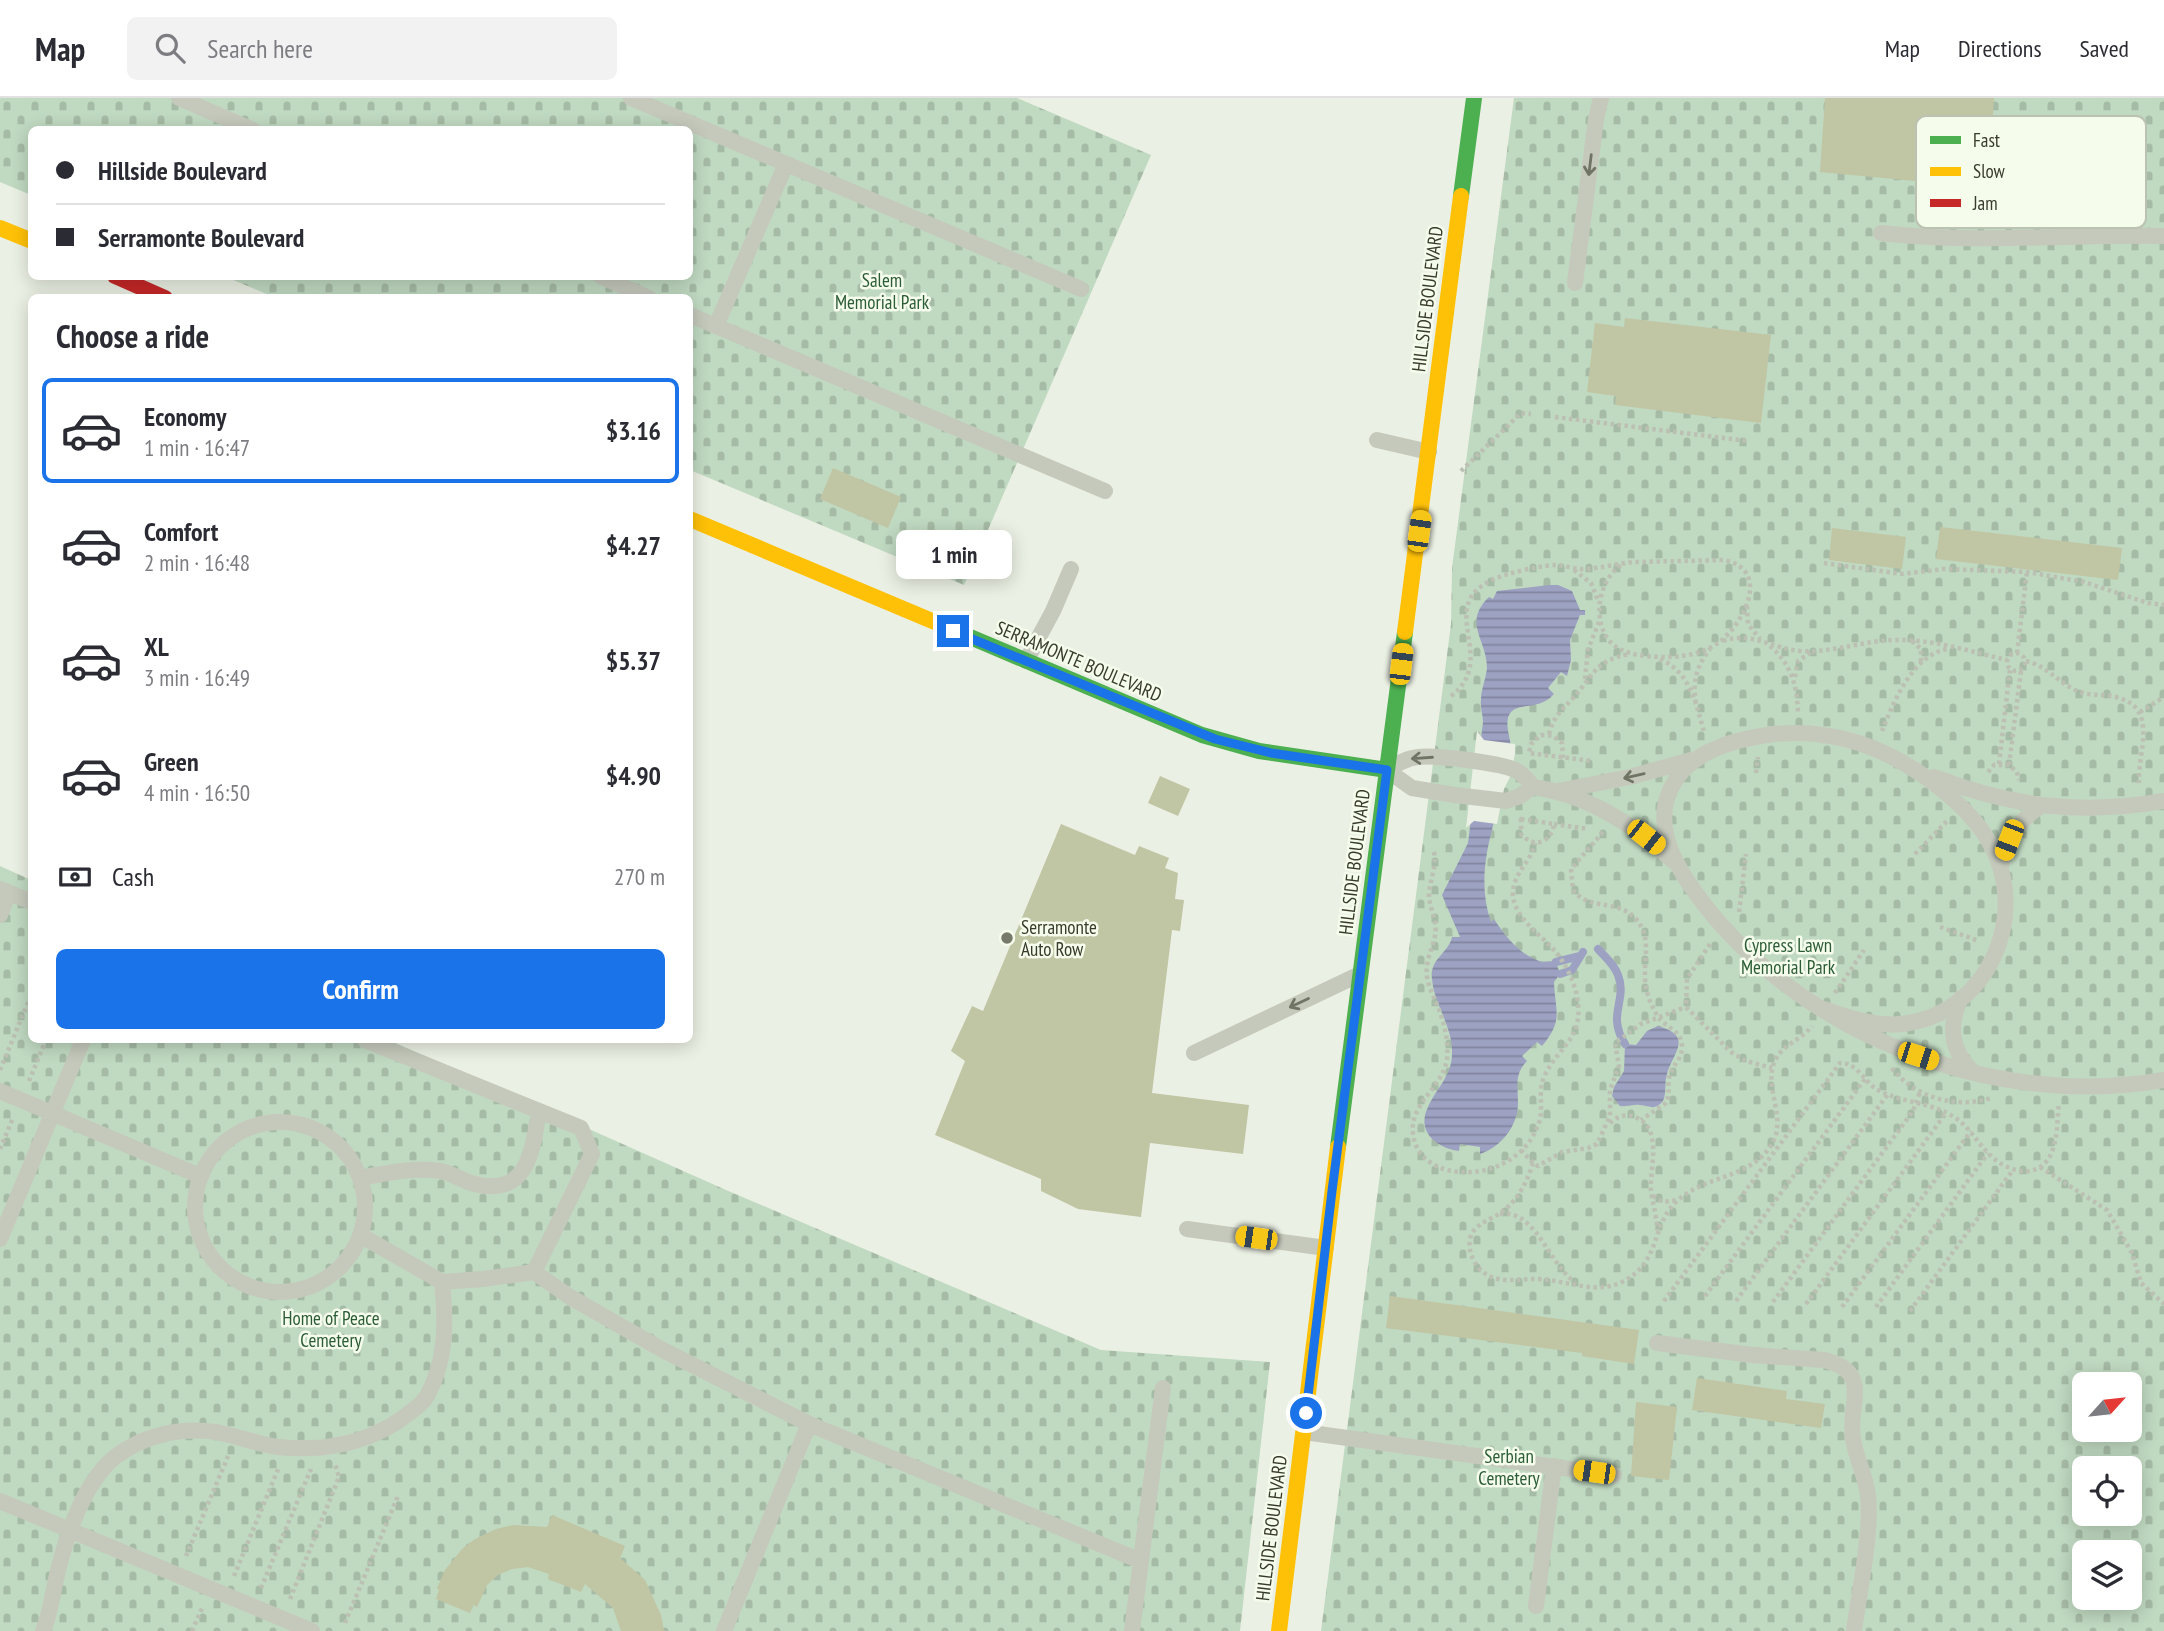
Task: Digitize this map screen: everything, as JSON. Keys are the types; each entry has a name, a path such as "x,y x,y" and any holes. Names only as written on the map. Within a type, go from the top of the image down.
{"main road":[{"name":"HILLSIDE BOULEVARD","path":"1279,1631 1474,98"},
{"path":"0,228 28,239"},
{"path":"124,280 156,294"},
{"name":"SERRAMONTE BOULEVARD","path":"693,520 1161,719 1230,744 1271,753 1387,770"}],"lane":[{"path":"179,98 244,126"},
{"path":"631,98 1081,289"},
{"path":"1575,283 1601,98"},
{"path":"716,326 786,164"},
{"path":"1881,233 1994,240 2164,236"},
{"path":"609,280 640,294"},
{"path":"693,316 1105,491"},
{"path":"1377,440 1429,452"},
{"path":"1026,662 1071,569"},
{"path":"1558,791 1630,777 1753,738 1799,732 1829,735 1875,748 1958,786 2041,806 2089,809 2164,801"},
{"path":"1704,754 1678,776 1665,804 1666,835 1678,865 1707,908 1740,945 1780,981 1883,1042 1975,1073 2060,1085 2127,1085 2164,1080"},
{"path":"1387,770 1417,757 1503,766 1517,771 1533,787 1558,791 1629,826 1678,865"},
{"path":"1824,1009 1866,1022 1911,1023 1932,1016 1961,998 1989,967 1999,948 2007,906 2001,866 1985,833 1931,781 1901,761"},
{"path":"1387,770 1412,788 1455,796 1499,801 1513,799 1533,787"},
{"path":"2001,866 2016,829 2041,806"},
{"path":"0,915 5,891 28,900"},
{"path":"1194,1054 1361,974"},
{"path":"1961,998 1952,1023 1952,1037 1963,1062 1975,1073"},
{"path":"0,1238 82,1043"},
{"path":"372,1043 581,1128 592,1154 534,1272"},
{"path":"0,1091 200,1176"},
{"path":"360,1178 422,1169 445,1172 471,1183 495,1186 509,1182 521,1174 531,1156 539,1111"},
{"path":"288,1121 325,1134 340,1146 352,1161 360,1178 365,1197 365,1217 352,1252 340,1268 307,1288 287,1292 267,1291 230,1276 215,1262 198,1230 195,1212 200,1176 220,1146 234,1134 251,1126 288,1121"},
{"path":"1186,1229 1326,1248"},
{"path":"360,1235 442,1282 534,1272 570,1297 641,1338 809,1424 1141,1561"},
{"path":"43,1631 71,1531 92,1482 108,1464 130,1446 174,1431 196,1430 287,1447 325,1447 364,1439 382,1432 425,1399 433,1383 443,1348 442,1282"},
{"path":"1657,1343 1744,1354 1815,1358 1835,1363 1852,1375 1856,1384 1852,1433 1864,1475 1869,1520 1854,1631"},
{"path":"1132,1631 1163,1388"},
{"path":"724,1631 809,1424"},
{"path":"1304,1432 1614,1475"},
{"path":"1536,1606 1554,1466"},
{"path":"0,1501 272,1623 312,1631"}],"path":[{"path":"1461,471 1521,413 1531,414"},
{"path":"1555,417 1748,441"},
{"path":"1451,696 1465,682 1471,670 1472,656 1465,624 1468,608 1479,589 1506,575 1551,566 1587,569 1625,563 1730,561 1742,569 1750,579 1751,593 1746,610 1748,624 1785,660 1795,683"},
{"path":"1582,685 1587,671 1588,649 1601,613 1603,591 1608,576 1617,566 1625,563"},
{"path":"1824,564 1902,574 1944,569 2027,572 2084,582 2148,603 2164,605"},
{"path":"1570,568 1585,577 1596,592 1604,634 1611,643 1622,651 1658,658 1675,667 1687,682 1696,703"},
{"path":"2017,653 2027,572"},
{"path":"1704,754 1694,693 1696,674 1705,655 1733,628 1748,602"},
{"path":"1649,656 1684,656 1718,643 1745,637 1787,649 1819,651"},
{"path":"1799,732 1795,669 1805,654 1885,640 1908,640 2007,660"},
{"path":"1875,748 1894,705 1920,665 1921,649 1908,640"},
{"path":"1920,665 1937,652 1958,649"},
{"path":"2007,660 2017,653 2026,661 2044,667 2076,690 2126,700 2140,712 2144,726 2139,766 2140,805"},
{"path":"1549,734 1556,716 1591,674 1603,664 1634,654"},
{"path":"1999,764 2010,669 2007,660"},
{"path":"2009,765 2021,671 2026,661"},
{"path":"2010,669 2021,671"},
{"path":"2140,712 2164,697"},
{"path":"1549,734 1560,740 1563,758 1530,753 1534,740 1549,734"},
{"path":"1756,773 1758,756"},
{"path":"1915,854 1961,807"},
{"path":"1521,820 1554,824 1552,833 1546,840 1535,843 1521,834 1521,820"},
{"path":"1604,831 1574,864 1571,869 1571,882 1576,894 1584,901 1620,908 1632,915 1641,926 1647,946 1646,982 1650,1001 1658,1017 1678,1035 1682,1049 1670,1073 1666,1103 1641,1120"},
{"path":"1434,852 1435,868 1429,892 1436,928 1427,968 1429,984 1444,1027 1447,1062 1440,1080 1416,1112 1413,1132 1419,1153 1434,1165 1473,1173 1491,1170 1508,1162 1521,1150 1538,1124 1543,1080 1568,1044 1576,1025 1577,996 1569,973 1558,956 1524,919 1513,898 1515,879 1532,853 1535,843"},
{"path":"1739,916 1746,854"},
{"path":"1940,927 1999,948"},
{"path":"1703,936 1711,945 1687,979 1686,1007 1731,1052 1746,1061 1772,1069"},
{"path":"1651,1192 1662,1202 1671,1202 1704,1185 1746,1169 1770,1152 1778,1123 1772,1069 1778,1055 1806,1033 1864,950"},
{"path":"0,1070 28,1003"},
{"path":"1521,1150 1533,1163 1541,1165 1562,1152 1592,1147 1607,1126 1610,1116 1610,1090 1619,1066 1615,1045 1641,1024 1686,1007"},
{"path":"1664,1301 1770,1152 1840,1063 1849,1063 1879,1090 1946,1112 1970,1131 1999,1163 2027,1172 2040,1167 2050,1156 2054,1143 2060,1085"},
{"path":"1889,1065 1904,1081 1920,1092 1943,1100 1965,1102 1995,1097"},
{"path":"1705,1296 1865,1079"},
{"path":"1773,1302 1913,1111 1920,1092"},
{"path":"1736,1301 1888,1094"},
{"path":"1940,1110 1943,1100"},
{"path":"1806,1304 1946,1112"},
{"path":"1607,1126 1622,1116 1632,1116 1647,1127 1653,1142 1651,1192 1657,1212 1657,1239"},
{"path":"1842,1307 1970,1131"},
{"path":"1876,1307 1988,1153"},
{"path":"1533,1163 1522,1188 1506,1209 1478,1227 1469,1242 1476,1263 1486,1274 1501,1281 1544,1279 1600,1287 1622,1282 1641,1268 1648,1259 1667,1212 1679,1198"},
{"path":"2040,1167 2106,1210 2132,1253 2141,1283 2164,1304"},
{"path":"1910,1311 2014,1170"},
{"path":"1496,1216 1512,1214 1524,1220 1567,1276 1580,1285"},
{"path":"186,1556 236,1437"},
{"path":"234,1576 287,1447"},
{"path":"261,1588 325,1447"},
{"path":"289,1600 339,1477 325,1447"},
{"path":"345,1623 398,1496"},
{"path":"192,1631 204,1603"}],"green space":[{"name":"Salem Memorial Park","path":"0,98 1017,98 1151,155 964,585 693,471 693,294 266,294 233,280 693,280 693,126 28,126 28,194 0,182"},
{"name":"Cypress Lawn Memorial Park","path":"1514,98 2164,98 2164,1631 1321,1631 1451,624 1452,568"},
{"name":"Home of Peace Cemetery","path":"0,866 28,879 28,1043 396,1043 726,1190 1101,1350 1270,1362 1240,1631 0,1631"}],"water":[{"path":"1558,585 1572,591 1580,610 1585,610 1585,615 1580,615 1570,640 1571,660 1567,676 1561,672 1548,688 1554,694 1542,703 1519,707 1508,716 1511,754 1490,838 1484,880 1491,922 1494,919 1508,938 1525,954 1539,961 1556,962 1560,974 1554,982 1557,1015 1553,1029 1542,1046 1537,1042 1522,1056 1527,1061 1518,1076 1517,1112 1512,1127 1501,1141 1480,1154 1480,1147 1460,1144 1459,1151 1443,1146 1426,1131 1425,1116 1428,1107 1450,1068 1452,1053 1432,974 1435,964 1452,937 1460,937 1442,895 1468,843 1483,722 1481,696 1487,668 1477,615 1481,606 1489,597 1493,599 1497,591"},
{"path":"1658,1026 1669,1030 1678,1040 1676,1053 1666,1077 1663,1101 1655,1107 1620,1106 1612,1096 1624,1071 1625,1044 1636,1045 1647,1031"}],"pier":[{"path":"1477,731 1484,740 1515,744 1515,754 1497,824 1474,821 1466,828"}],"building":[{"path":"1825,98 1994,98 1993,116 1916,116 1916,181 1820,172"},
{"path":"1625,318 1771,335 1761,423 1615,405 1616,396 1587,392 1595,323 1624,327"},
{"path":"833,468 901,497 888,528 820,499"},
{"path":"1940,527 2122,548 2118,580 1936,559"},
{"path":"1832,528 1906,537 1902,569 1829,560"},
{"path":"1160,776 1190,789 1178,816 1148,803"},
{"path":"1061,824 1135,855 1139,846 1169,858 1165,868 1178,873 1175,899 1184,900 1180,931 1172,930 1152,1093 1249,1105 1243,1154 1150,1143 1141,1217 1078,1209 1041,1191 1041,1179 935,1135 965,1061 951,1051 972,1006 983,1011"},
{"path":"1390,1296 1639,1330 1634,1364 1582,1356 1582,1353 1386,1328"},
{"path":"1697,1378 1787,1391 1786,1399 1825,1404 1821,1428 1692,1410"},
{"path":"1636,1402 1677,1407 1669,1480 1631,1476"},
{"path":"552,1515 625,1546 620,1558 645,1580 661,1615 664,1631 621,1631 613,1608 585,1584 581,1592 548,1579 549,1574 528,1567 512,1569 498,1575 487,1585 477,1607 473,1605 470,1613 436,1599 439,1590 437,1588 445,1570 462,1549 475,1539 496,1529 513,1525 547,1527"}],"waterway":[{"path":"1598,949 1618,975 1621,992 1617,1024 1625,1044"},
{"path":"1560,974 1572,970 1583,952"},
{"path":"1556,962 1580,956"}],"traffic: fast":[{"path":"1461,196 1474,98"},
{"path":"956,631 1202,735 1259,751 1387,770"},
{"path":"1338,1147 1405,632"}],"traffic: slow":[{"path":"1405,632 1461,196"},
{"path":"0,228 28,239"},
{"path":"693,520 956,631"},
{"path":"1279,1631 1338,1147"}],"traffic: jam":[{"path":"124,280 156,294"}],"place":[{"name":"Serramonte Auto Row","path":"1007,938"}],"route":[{"path":"953,631 1215,739 1271,753 1387,770 1306,1413"}],"park label":[{"name":"Serbian Cemetery","path":"1509,1467"}]}
